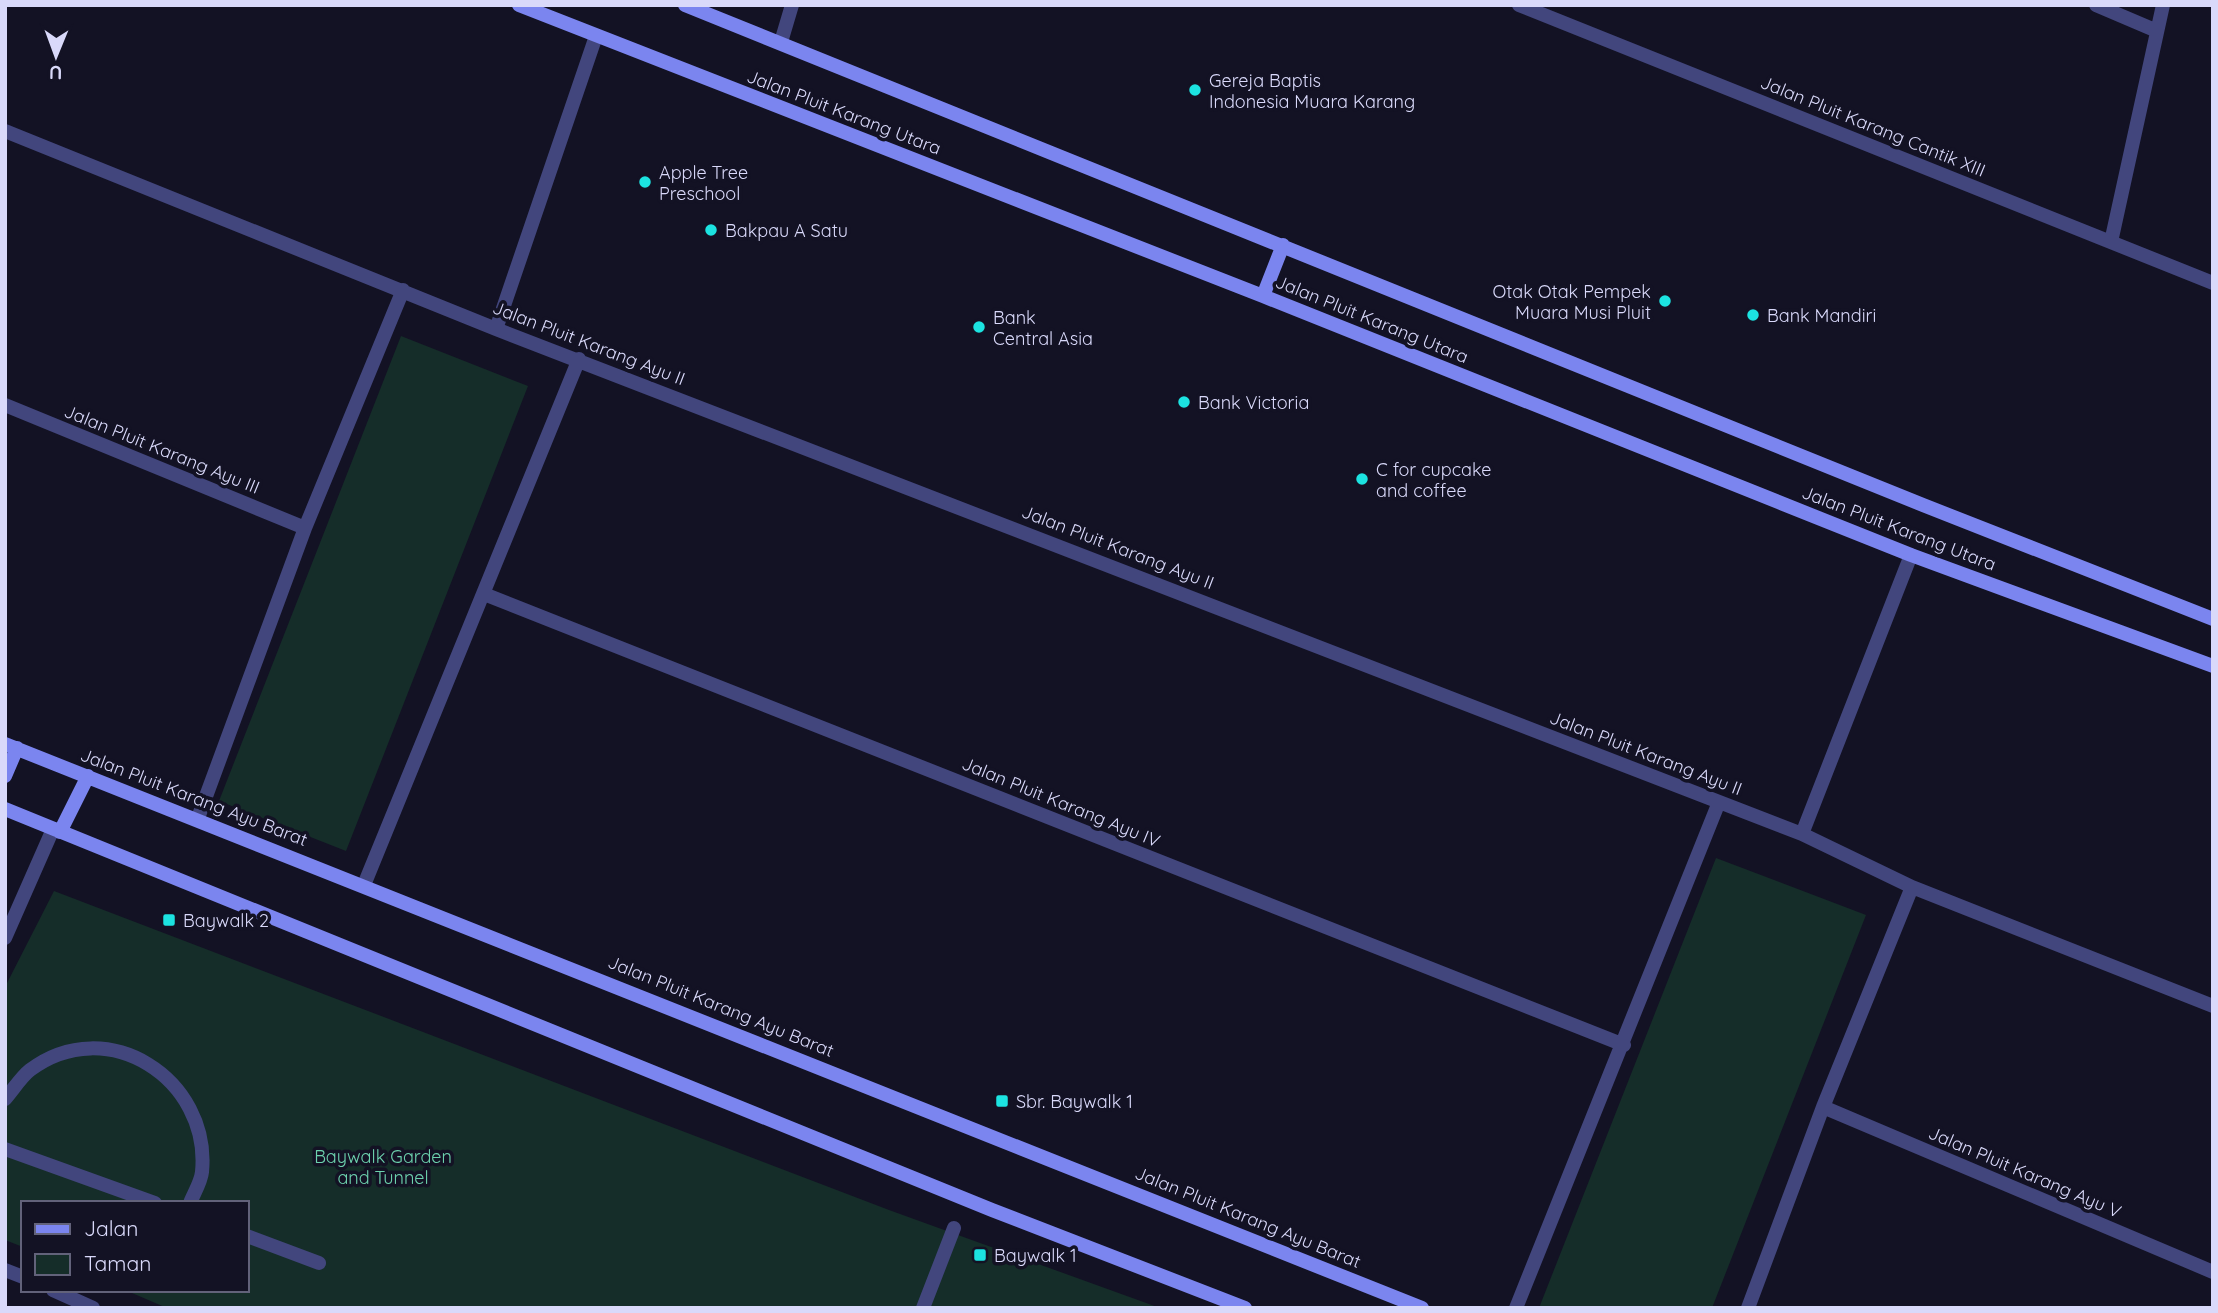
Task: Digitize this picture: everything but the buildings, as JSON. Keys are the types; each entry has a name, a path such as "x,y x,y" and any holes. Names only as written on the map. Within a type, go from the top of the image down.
{"street":[{"name":"Jalan Pluit Karang Utara","path":"519,5 1263,296 1911,555 2213,666"},
{"name":"Jalan Pluit Karang Utara","path":"685,5 2213,619"},
{"path":"780,42 792,5"},
{"name":"Jalan Pluit Karang Cantik XIII","path":"1519,5 2213,283"},
{"path":"2096,5 2157,30"},
{"path":"2110,242 2163,5"},
{"path":"496,329 596,36"},
{"name":"Jalan Pluit Karang Ayu II","path":"5,131 496,329 1719,802 1802,835 1912,887 2213,1006"},
{"path":"1263,296 1283,246"},
{"path":"198,818 305,528 403,290"},
{"path":"364,885 579,359"},
{"name":"Jalan Pluit Karang Ayu III","path":"5,405 305,528"},
{"path":"1802,835 1911,555"},
{"name":"Jalan Pluit Karang Ayu IV","path":"484,594 1624,1045"},
{"path":"5,776 11,746"},
{"name":"Jalan Pluit Karang Ayu Barat","path":"11,746 198,818 1422,1308"},
{"path":"5,938 57,831 88,776"},
{"path":"1516,1308 1624,1045 1719,802"},
{"path":"5,809 992,1210 1245,1308"},
{"path":"1748,1308 1823,1107 1912,887"},
{"path":"5,1099 30,1070 68,1051 111,1050 152,1064 183,1093 201,1132 202,1175 191,1201"},
{"name":"Jalan Pluit Karang Ayu V","path":"1823,1107 2213,1272"},
{"path":"5,1149 149,1201"},
{"path":"923,1308 954,1228"},
{"path":"248,1236 319,1263"},
{"path":"57,1292 93,1308"}],"green space":[{"path":"401,336 528,386 346,851 219,801"},
{"path":"1716,858 1866,915 1712,1308 1539,1308"},
{"name":"Baywalk Garden and Tunnel","path":"54,891 889,1210 1160,1308 167,1308 130,1292 248,1292 248,1201 21,1201 21,1246 5,1240 5,987"}],"place":[{"name":"Gereja Baptis Indonesia Muara Karang","path":"1195,90"},
{"name":"Apple Tree Preschool","path":"645,182"},
{"name":"Bakpau A Satu","path":"711,230"},
{"name":"Otak Otak Pempek Muara Musi Pluit","path":"1665,301"},
{"name":"Bank Mandiri","path":"1753,315"},
{"name":"Bank Central Asia","path":"979,327"},
{"name":"Bank Victoria","path":"1184,402"},
{"name":"C for cupcake and coffee","path":"1362,479"},
{"name":"Baywalk 2","path":"169,920"},
{"name":"Sbr. Baywalk 1","path":"1002,1101"},
{"name":"Baywalk 1","path":"980,1255"}]}
